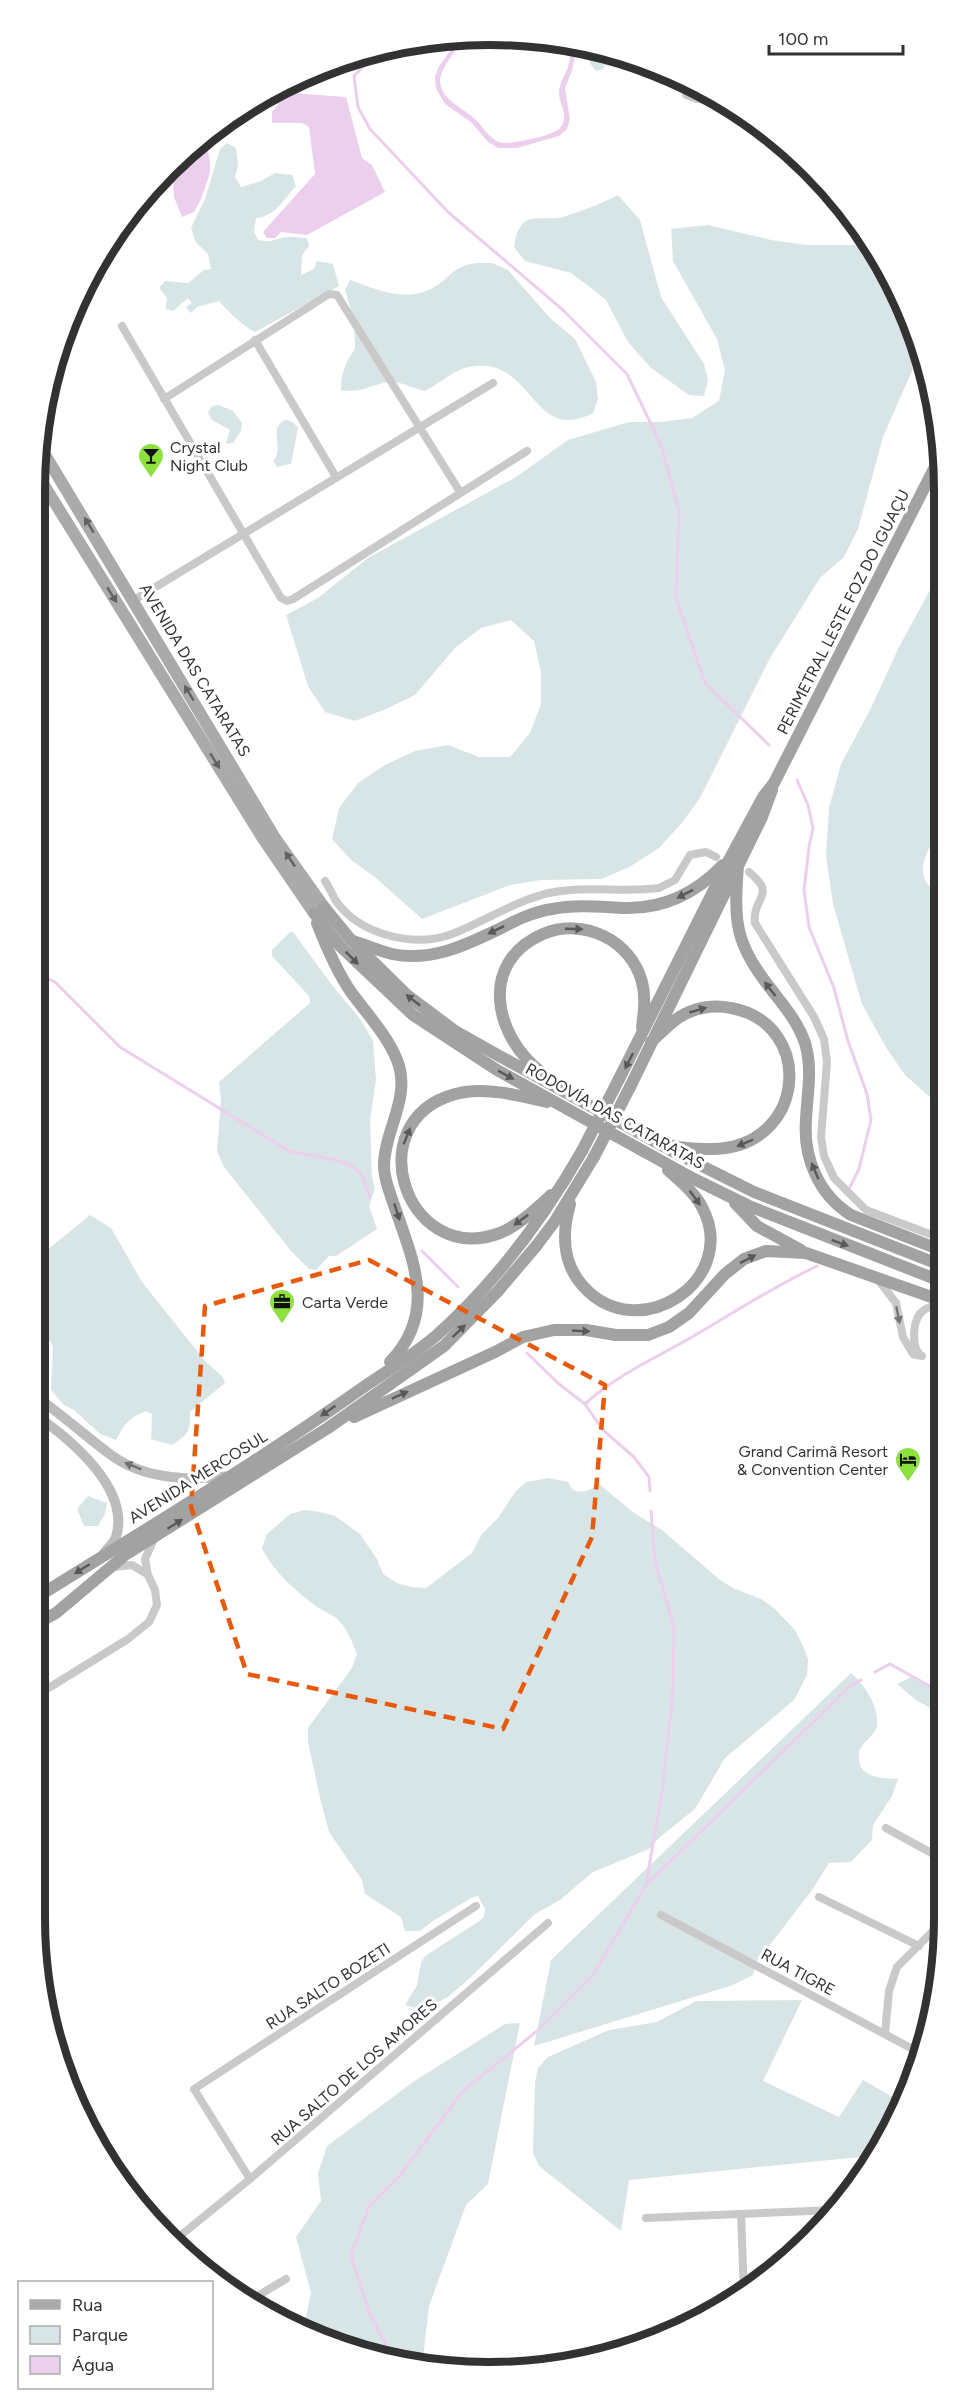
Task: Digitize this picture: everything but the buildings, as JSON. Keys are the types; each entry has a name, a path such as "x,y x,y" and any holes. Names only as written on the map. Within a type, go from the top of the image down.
{"highway":[{"name":"PERIMETRAL LESTE FOZ DO IGUAÇU","path":"576,1188 630,1087 646,1040 763,797 774,783 933,470"},
{"path":"351,940 402,956 423,956 446,952 541,911 580,906 638,908 670,901 700,885 734,861"},
{"path":"734,861 735,916 743,946 752,964 796,1022 806,1048 810,1072 806,1141 811,1164 821,1186 838,1207 851,1215 934,1247"},
{"name":"RODOVÍA DAS CATARATAS","path":"319,910 407,995 448,1025 646,1137 754,1192 934,1262"},
{"name":"RODOVÍA DAS CATARATAS","path":"319,910 341,947 413,1015 459,1047 728,1196 825,1238 934,1279"},
{"path":"319,910 324,941 350,990 386,1040 401,1074 400,1099 384,1165 386,1180 413,1258 419,1300 410,1333 399,1353 375,1378"},
{"path":"578,1099 530,1064 517,1049 504,1024 500,1008 500,990 505,972 520,950 542,935 568,929 594,932 618,945 630,958 642,982 646,1040"},
{"path":"646,1040 678,1018 696,1010 716,1006 736,1009 763,1023 777,1038 786,1056 789,1086 784,1105 774,1122 759,1136 741,1145 721,1149 681,1148 646,1137"},
{"name":"PERIMETRAL LESTE FOZ DO IGUAÇU","path":"564,1181 619,1079 646,1040"},
{"path":"560,1105 513,1094 484,1091 465,1092 447,1098 423,1112 411,1126 403,1143 401,1171 409,1198 428,1221 444,1231 473,1237 493,1235 520,1222 564,1181"},
{"path":"576,1188 568,1211 565,1238 567,1257 580,1282 593,1296 618,1308 637,1311 664,1305 680,1296 699,1276 708,1250 709,1232 705,1214 691,1190 654,1157"},
{"path":"375,1378 435,1336 471,1301 527,1237 564,1181"},
{"path":"328,1428 444,1346 524,1260 555,1221 576,1188"},
{"path":"728,1196 757,1226 806,1253 870,1274 934,1299"},
{"path":"328,1428 523,1337 554,1330 648,1335 669,1327 689,1313 725,1274 744,1259 766,1251 806,1253"},
{"name":"AVENIDA MERCOSUL","path":"45,1592 281,1445 375,1378"},
{"name":"AVENIDA MERCOSUL","path":"45,1619 56,1613 108,1569 155,1536 328,1428"}],"main road":[{"name":"AVENIDA DAS CATARATAS","path":"46,457 319,910"},
{"name":"AVENIDA DAS CATARATAS","path":"45,487 262,837 319,910"},
{"path":"45,1403 112,1456 130,1466 180,1478 201,1479 231,1476"},
{"path":"45,1422 59,1432 108,1484 117,1518 116,1538 101,1557"}],"street":[{"path":"686,91 686,95 701,99"},
{"path":"164,399 255,340 334,293 460,492"},
{"path":"122,326 281,598 293,599 527,451"},
{"path":"255,340 336,477"},
{"path":"134,600 493,383"},
{"path":"325,881 336,901 362,923 380,932 405,939 418,939 450,934 529,899 553,892 659,888 675,880 690,855 706,852 716,857"},
{"path":"749,872 763,888 755,911 756,923 814,1017 824,1039 827,1062 821,1137 824,1156 830,1172 838,1185 866,1210 934,1236"},
{"path":"870,1274 886,1287 896,1303 903,1337 913,1354 922,1356 918,1353 915,1342 917,1318 921,1311 934,1305"},
{"path":"45,1690 128,1639 149,1622 157,1605 155,1590 148,1575 145,1559 155,1536"},
{"path":"108,1569 132,1565 148,1575"},
{"path":"886,1828 934,1854"},
{"path":"819,1897 919,1946"},
{"name":"RUA SALTO BOZETI","path":"250,2180 194,2089 476,1906"},
{"name":"RUA TIGRE","path":"661,1914 914,2049"},
{"name":"RUA SALTO DE LOS AMORES","path":"180,2236 250,2180 548,1923"},
{"path":"885,2034 889,1990 897,1967 934,1930"},
{"path":"646,2218 823,2212"},
{"path":"741,2214 744,2282"},
{"path":"257,2296 286,2279"}],"highlighted area":[{"path":"369,1260 605,1385 592,1537 503,1729 247,1674 191,1507 205,1306"}],"green space":[{"path":"590,57 609,61 603,69 596,71"},
{"path":"227,143 236,148 238,166 235,177 241,187 261,181 275,173 292,175 296,186 274,211 256,218 254,232 258,240 307,238 309,246 302,255 301,275 314,269 317,261 333,264 339,286 255,332 241,323 219,301 197,307 191,313 186,307 192,303 188,298 173,311 166,309 167,298 159,288 165,281 188,283 204,270 211,269 208,254 195,241 191,228 205,199 220,149"},
{"path":"618,195 640,220 661,297 704,364 708,380 704,396 689,395 651,368 628,342 606,300 595,291 571,273 525,261 514,247 517,234 526,221 566,216"},
{"path":"708,225 771,240 806,245 860,245 874,267 900,319 915,363 883,437 858,529 844,557 820,578 770,658 700,798 659,848 631,866 602,879 541,880 510,885 422,919 376,878 350,859 332,839 339,808 358,783 385,765 415,751 448,745 479,757 510,757 530,733 541,704 541,673 534,641 511,620 481,628 455,648 415,695 355,721 325,712 308,686 286,615 318,598 368,558 516,477 568,440 629,422 660,422 692,418 719,401 725,370 717,339 673,261 671,229"},
{"path":"476,263 492,263 508,270 550,318 575,339 596,382 598,399 593,413 572,420 556,417 543,409 519,383 505,372 488,366 465,368 425,391 392,382 356,391 341,390 344,368 355,349 354,320 345,290 350,280 393,294 415,294 436,286 462,267"},
{"path":"219,405 233,411 242,423 241,431 233,443 226,444 230,430 212,420 208,413 212,406"},
{"path":"286,420 293,422 298,428 291,464 277,467 273,461 278,449 277,428"},
{"path":"934,583 934,846 929,848 923,870 926,881 934,891 934,1099 905,1075 887,1049 862,1004 833,904 826,855 829,808 841,764 871,708 899,647"},
{"path":"290,932 293,932 361,1020 373,1041 376,1080 370,1120 372,1178 375,1188 369,1206 377,1229 336,1256 329,1256 316,1270 309,1269 291,1251 224,1167 217,1151 221,1100 219,1082 310,1003 309,996 272,956 272,950"},
{"path":"90,1215 111,1228 142,1282 205,1361 222,1376 225,1383 190,1412 187,1432 172,1445 151,1439 152,1414 146,1411 127,1422 116,1440 100,1434 74,1410 64,1405 51,1390 53,1347 45,1337 45,1252"},
{"path":"549,1478 568,1482 573,1490 580,1492 590,1490 599,1484 634,1513 662,1530 720,1580 761,1599 774,1608 795,1630 802,1644 808,1659 807,1675 794,1700 725,1758 695,1809 660,1837 649,1849 593,1872 560,1900 535,1914 448,1997 422,2010 405,2005 417,1985 421,1963 425,1956 478,1922 484,1917 485,1909 478,1896 471,1898 420,1931 405,1931 401,1917 365,1894 362,1880 329,1832 308,1742 308,1728 352,1668 357,1654 349,1635 340,1622 287,1582 273,1566 262,1548 267,1534 290,1514 305,1510 320,1512 335,1516 360,1534 377,1559 383,1574 397,1583 426,1588 472,1553 482,1534 498,1518 515,1492 526,1482"},
{"path":"88,1496 107,1503 105,1514 98,1526 84,1526 77,1509"},
{"path":"851,1673 870,1696 877,1718 876,1729 860,1750 862,1769 872,1775 898,1779 892,1796 873,1825 872,1840 851,1862 829,1863 812,1890 756,1963 753,1975 733,1985 534,2046 551,1960"},
{"path":"911,1677 934,1685 934,1710 916,1700 897,1684"},
{"path":"802,2000 763,2081 839,2117 863,2080 895,2098 864,2157 629,2180 621,2231 539,2166 533,2153 535,2082 538,2068 548,2057 609,2030 657,2022 696,2001"},
{"path":"520,2023 488,2184 466,2205 429,2306 423,2357 374,2347 305,2321 311,2293 296,2237 321,2201 318,2173 327,2146 413,2082 505,2024"}],"water":[{"path":"457,46 441,75 442,89 450,100 472,117 492,138 504,143 541,137 560,128 564,115 559,89 568,67 570,53 575,54 565,88 570,119 567,129 559,136 517,148 498,148 488,142 472,123 445,104 436,89 435,77 439,66 452,47"},
{"path":"289,93 346,97 362,158 372,165 385,192 307,235 281,232 275,238 267,238 263,232 315,174 309,127 302,123 272,123 272,112 278,105 277,100"},
{"path":"207,146 210,173 194,212 182,217 174,197 173,181 177,173"}],"waterway":[{"path":"367,62 354,76 358,107 370,129 448,212 563,310 627,374 661,445 679,511 676,598 705,683 769,745"},
{"path":"797,780 808,805 813,828 804,890 809,927 834,988 848,1041 867,1094 871,1120 859,1169 849,1189"},
{"path":"45,977 55,982 120,1047 289,1151 350,1165 361,1173 370,1197"},
{"path":"422,1251 458,1287"},
{"path":"585,1404 624,1375 817,1266"},
{"path":"527,1353 559,1384 585,1404 603,1430 634,1457 649,1477 650,1491"},
{"path":"388,2350 369,2312 351,2255 369,2206 401,2174 463,2091 537,2031 593,1975 646,1885 662,1791 673,1692 674,1627 655,1561 651,1511"},
{"path":"875,1672 890,1664 934,1688"},
{"path":"647,1884 851,1685 861,1680"}],"place":[{"name":"Crystal Night Club","path":"151,479"},
{"name":"Carta Verde","path":"282,1325"},
{"name":"Grand Carimã Resort & Convention Center","path":"908,1483"}]}
